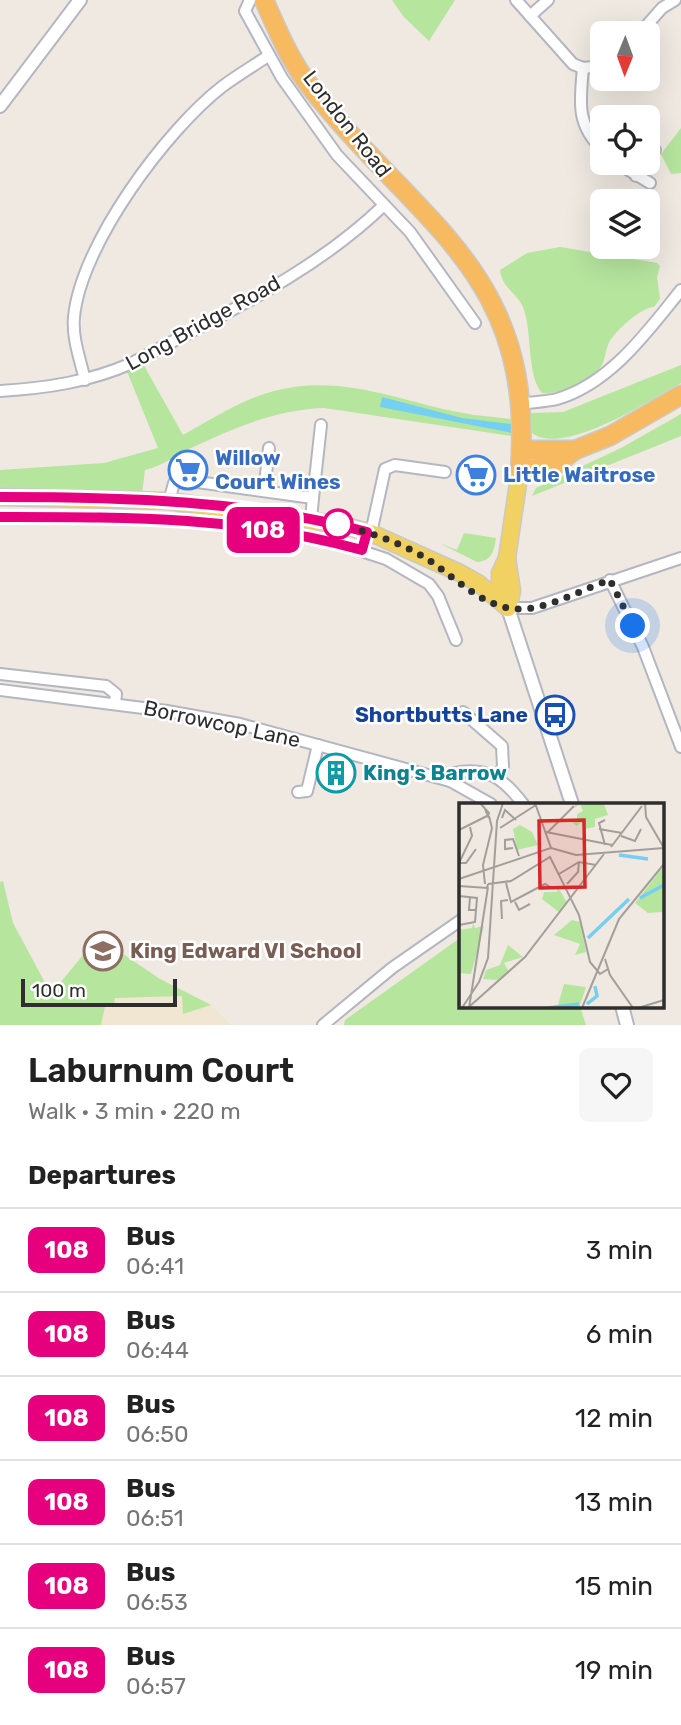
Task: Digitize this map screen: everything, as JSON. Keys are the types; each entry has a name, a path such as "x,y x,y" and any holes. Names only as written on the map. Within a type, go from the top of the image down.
{"highway":[{"name":"London Road","path":"264,0 290,56 308,84 462,253 482,282 504,326 516,373 520,419 520,470"},
{"path":"520,470 546,469 559,464 575,450 610,436 681,395"},
{"path":"521,450 575,450"}],"main road":[{"path":"516,495 546,469"},
{"name":"London Road","path":"508,608 512,591 507,558 520,470"},
{"path":"0,497 169,501 311,519 369,532 460,573 478,583 508,608"},
{"path":"426,558 458,583 508,608"},
{"path":"460,573 487,572 507,558"}],"street":[{"path":"0,106 80,0"},
{"name":"London Road","path":"250,0 245,11 268,56 337,155 410,232 475,323"},
{"path":"516,0 573,64 590,67"},
{"path":"530,16 548,0"},
{"path":"651,21 662,8 675,0"},
{"path":"85,380 74,318 84,274 101,235 121,202 189,117 222,87 268,56"},
{"path":"583,68 580,117 590,134"},
{"path":"636,176 650,183"},
{"name":"Long Bridge Road","path":"0,391 50,388 85,380 132,363 303,268 356,232 384,205"},
{"path":"459,298 482,282"},
{"path":"520,419 586,385 624,355 681,290"},
{"path":"311,519 321,425"},
{"path":"264,491 269,448"},
{"path":"362,550 385,469 395,465 445,472"},
{"path":"169,501 174,483 183,480 313,498"},
{"path":"0,517 189,519 297,535 362,550 406,568 429,584 438,596 456,640"},
{"path":"572,803 508,608 532,608 681,558"},
{"path":"610,580 643,646 681,747"},
{"name":"Borrowcop Lane","path":"0,674 106,687 116,694 115,704"},
{"name":"Borrowcop Lane","path":"0,690 194,715 450,781 489,803"},
{"path":"463,712 502,746 503,766 499,777 522,803"},
{"path":"299,792 306,791 310,783 318,745"},
{"name":"Borrowcop Lane","path":"450,781 454,773 464,771 499,777"},
{"path":"323,1025 392,968 459,921"},
{"path":"622,1007 627,1025"}],"shaded area":[{"name":"King Edward VI School","path":"0,884 13,923 51,994 98,937 160,979 211,1005 231,1025 0,1025"}],"green space":[{"path":"392,0 455,0 429,41 403,16"},
{"path":"681,128 681,173 671,174 661,154"},
{"path":"560,247 590,252 590,259 633,259 657,263 660,266 657,277 660,299 654,307 637,314 615,334 608,344 603,363 592,376 567,389 550,393 542,393 537,385 523,307 507,286 500,270 527,253"},
{"path":"142,362 183,435 250,399 299,386 323,385 370,391 463,413 511,419 512,436 324,408 306,409 271,416 238,427 145,470 142,494 0,493 0,470 104,463 158,448 126,369"},
{"path":"681,365 681,383 629,413 564,438 546,438 532,433 531,413 563,412"},
{"path":"681,414 681,436 532,496 536,488 621,448"},
{"path":"464,533 496,538 493,551 486,560 477,562 439,543 457,550"},
{"name":"King Edward VI School","path":"3,881 13,923 51,994 98,937 160,979 211,1005 183,1014 182,996 115,998 114,1004 105,1006 101,1025 0,1025 0,882"},
{"name":"King Edward VI School","path":"459,939 459,1007 580,1007 586,1025 344,1025 345,1020"}],"water":[{"path":"382,397 462,418 511,424 512,433 380,407"}],"bus line":[{"name":"108","path":"0,497 133,498 169,501 311,519 367,532 362,550 297,535 189,519 0,517"}],"place":[{"name":"Willow Court Wines","path":"188,470"},
{"name":"Little Waitrose","path":"476,475"},
{"name":"Shortbutts Lane","path":"555,715"},
{"name":"King's Barrow","path":"336,773"},
{"name":"King Edward VI School","path":"103,951"}],"route":[{"path":"338,524 371,533 426,558 468,589 508,608 532,608 610,580 633,626"}]}
